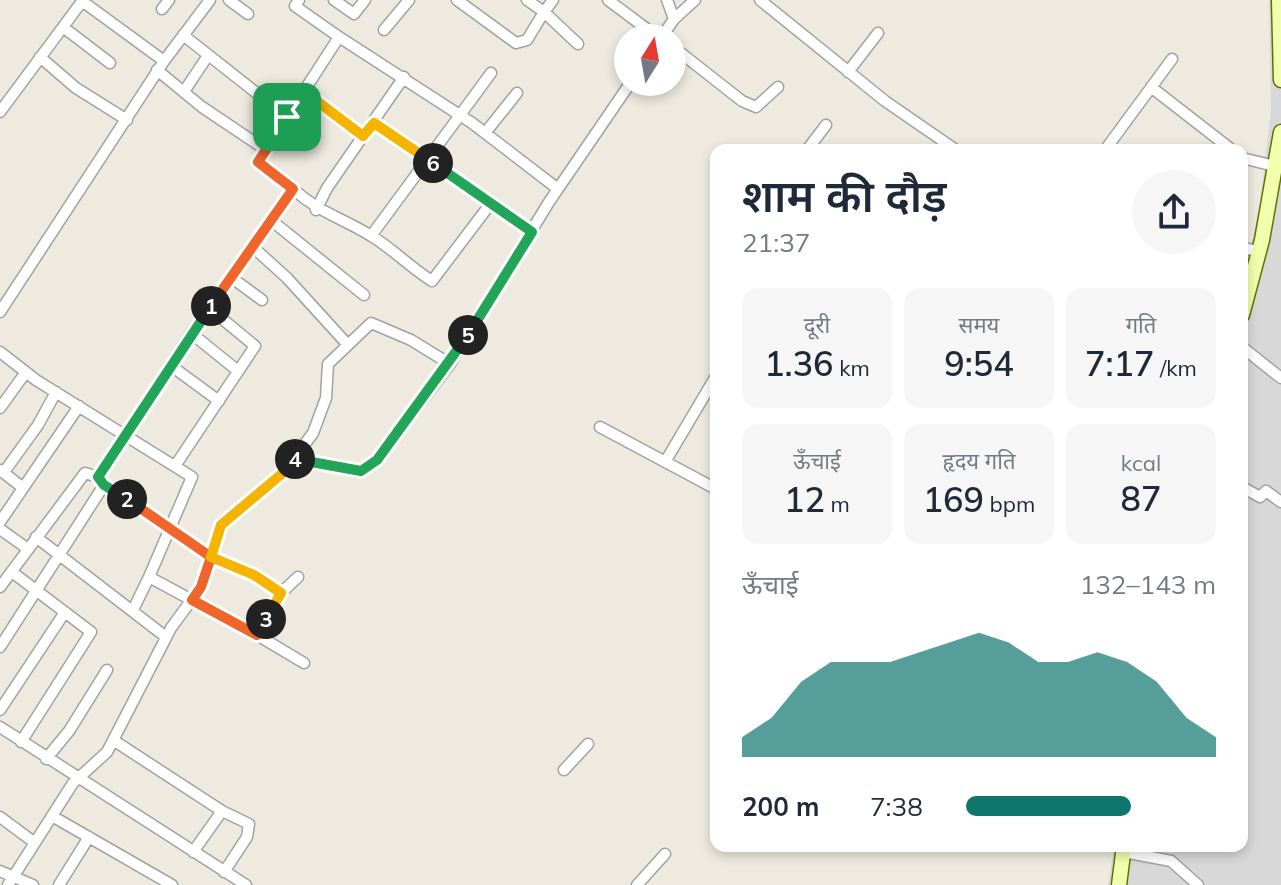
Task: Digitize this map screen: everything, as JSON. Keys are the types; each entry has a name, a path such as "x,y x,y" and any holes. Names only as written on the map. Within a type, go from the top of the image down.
{"street":[{"path":"0,112 83,0 160,66 202,107 266,150"},
{"path":"0,312 160,66 210,0"},
{"path":"229,0 248,14"},
{"path":"299,0 295,6 460,115 558,189"},
{"path":"334,0 354,14 365,0"},
{"path":"384,30 409,0"},
{"path":"457,0 516,43 527,40 553,0"},
{"path":"527,0 578,44"},
{"path":"667,0 674,19"},
{"path":"670,24 695,0"},
{"path":"761,0 848,72 948,144"},
{"path":"1279,0 1281,80"},
{"path":"616,2 643,24"},
{"path":"63,27 110,63"},
{"path":"848,72 878,33"},
{"path":"183,35 207,57 287,117"},
{"path":"339,37 258,162 316,210 371,236 432,281 491,203"},
{"path":"40,57 76,88 127,120"},
{"path":"185,90 207,57"},
{"path":"686,57 742,101 756,107 778,87"},
{"path":"1109,144 1172,59"},
{"path":"371,236 491,73"},
{"path":"316,210 404,77"},
{"path":"1151,87 1224,144"},
{"path":"305,92 363,136"},
{"path":"485,133 517,93"},
{"path":"294,459 361,471 377,460 450,364 558,189 621,96"},
{"path":"374,123 532,232"},
{"path":"812,144 826,125"},
{"path":"1248,292 1259,251 1281,132"},
{"path":"1248,159 1275,166"},
{"path":"0,647 58,557 125,433 293,189"},
{"path":"272,221 364,295"},
{"path":"254,248 287,278 348,345"},
{"path":"1248,249 1259,251"},
{"path":"232,278 262,300"},
{"path":"175,466 255,346 209,308"},
{"path":"10,882 78,779 107,752 166,637 201,587 221,525 284,472 313,433 326,398 328,364 371,323 411,340 450,364"},
{"path":"191,333 238,371"},
{"path":"0,352 56,392 192,477 133,610"},
{"path":"1248,352 1281,378"},
{"path":"170,365 219,401"},
{"path":"0,408 4,394 26,372"},
{"path":"665,462 710,386"},
{"path":"22,487 2,471 38,425 56,392"},
{"path":"0,522 79,406"},
{"path":"600,427 710,483"},
{"path":"0,587 85,473 211,557 254,575 281,593"},
{"path":"1248,490 1260,497 1266,491 1281,502"},
{"path":"0,529 28,549"},
{"path":"36,537 58,557 166,637"},
{"path":"12,572 91,632 21,742"},
{"path":"149,577 304,663"},
{"path":"257,635 281,593 298,577"},
{"path":"0,710 65,612"},
{"path":"46,759 69,731 107,670"},
{"path":"0,727 246,885"},
{"path":"113,740 222,811 244,820 251,828 224,872"},
{"path":"564,770 588,744"},
{"path":"193,852 222,811"},
{"path":"52,816 172,885"},
{"path":"0,817 35,843"},
{"path":"59,885 89,837"},
{"path":"1119,885 1124,852"},
{"path":"1136,852 1171,861 1198,885"},
{"path":"637,885 665,854"},
{"path":"0,871 10,882 33,885"}],"shaded area":[{"path":"1269,0 1281,0 1281,885 1108,885 1113,852 1248,852 1248,257 1259,213 1271,110"}],"route":[{"path":"287,117 258,162 293,189 191,333 98,477 104,485 211,557 201,587 192,600 257,635 281,593 254,575 211,557 221,525 284,472 294,459 361,471 377,460 450,364 532,232 374,123 363,136 305,92 287,117"}]}
